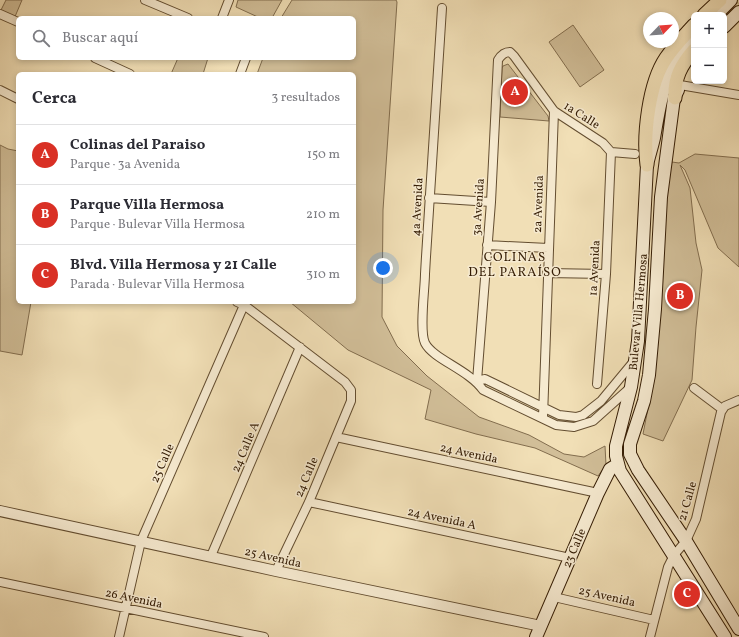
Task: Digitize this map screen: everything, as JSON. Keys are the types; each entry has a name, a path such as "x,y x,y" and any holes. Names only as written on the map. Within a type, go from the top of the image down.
{"main road":[{"path":"707,12 720,0"},
{"path":"719,12 731,0"},
{"path":"727,24 739,12"},
{"path":"648,162 645,152 653,91 658,74 666,58 691,29"},
{"name":"Bulevar Villa Hermosa","path":"691,41 677,57 668,74 661,96 654,140 648,162 642,283 635,360 631,387 616,446 620,471 725,637"},
{"path":"675,98 675,84 679,71 691,54"},
{"name":"Bulevar Villa Hermosa","path":"691,65 680,85 675,98 661,197 655,309 649,375 644,401 631,438 630,449 632,459 638,470 686,541 739,629"},
{"name":"23 Calle","path":"539,632 598,493 610,469 618,464"}],"street":[{"path":"145,0 183,16"},
{"path":"223,16 229,0"},
{"name":"4a Avenida","path":"442,8 429,198 423,339 430,350 477,381 483,390 543,417 556,425 569,427 588,423 598,417 619,396 631,387"},
{"path":"0,14 16,21"},
{"name":"1a Calle","path":"498,60 503,54 510,52 521,63 554,112 603,143 611,152"},
{"path":"99,60 126,72"},
{"path":"241,72 245,60"},
{"name":"3a Avenida","path":"477,381 491,202 498,60"},
{"path":"680,85 739,95"},
{"path":"0,90 16,98"},
{"name":"2a Avenida","path":"543,417 554,112"},
{"path":"611,152 635,154"},
{"name":"1a Avenida","path":"598,384 606,274 611,152"},
{"path":"429,198 491,202"},
{"path":"487,245 548,248"},
{"path":"547,273 606,274"},
{"name":"25 Calle","path":"120,637 141,541 241,304"},
{"path":"242,304 300,346"},
{"name":"24 Calle","path":"276,571 309,502 351,401 351,390 345,382 300,346"},
{"name":"24 Calle A","path":"211,556 300,346"},
{"name":"4a Avenida","path":"477,381 485,379 559,415 571,417 583,415 601,401 635,360"},
{"path":"694,388 722,410 739,400"},
{"name":"21 Calle","path":"650,637 665,575 674,555 686,541 699,511 722,410"},
{"name":"24 Avenida","path":"336,437 598,493"},
{"name":"24 Avenida A","path":"309,502 570,558"},
{"name":"25 Avenida","path":"0,511 211,556 539,632"},
{"name":"26 Avenida","path":"0,582 264,637"},
{"name":"25 Avenida","path":"554,597 654,620"}],"shaded area":[{"path":"6,0 22,0 14,19 0,12"},
{"path":"238,0 282,0 273,16 256,16 236,7"},
{"path":"292,0 396,0 383,210 382,317 397,346 427,376 479,417 529,435 564,454 584,457 605,446 606,465 598,476 535,448 476,434 425,419 431,390 348,350 292,304 356,304 356,72 258,72 262,60 356,60 356,16 282,16"},
{"path":"573,25 604,70 580,87 549,42"},
{"path":"177,60 207,60 204,72 172,72"},
{"path":"508,64 548,116 549,121 500,117 502,68"},
{"path":"0,145 16,151 16,304 31,304 22,355 0,351"},
{"path":"695,154 739,158 739,267 718,248 685,170 680,165 690,188 696,243 702,270 692,380 663,441 643,434 653,383 658,342 664,194 672,162 679,163"}],"tunnel":[{"path":"727,14 739,3"}],"place":[{"name":"Colinas del Paraiso","path":"515,92"},
{"name":"Parque Villa Hermosa","path":"680,296"},
{"name":"Blvd. Villa Hermosa y 21 Calle","path":"687,594"}],"district":[{"name":"COLINAS DEL PARAÍSO","path":"515,264"}]}
